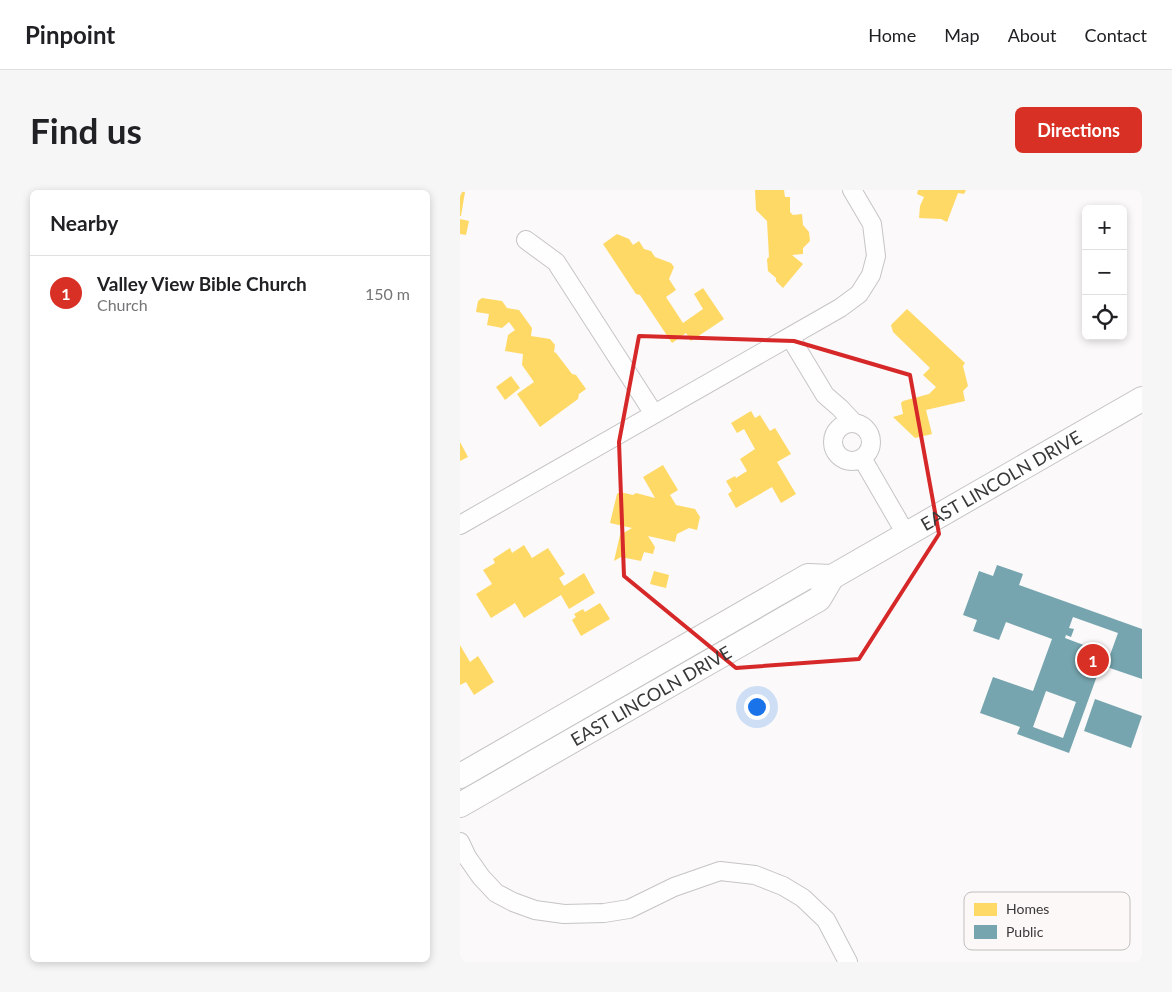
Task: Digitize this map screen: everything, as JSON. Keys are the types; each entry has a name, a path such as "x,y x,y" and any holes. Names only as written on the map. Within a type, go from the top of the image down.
{"main road":[{"name":"EAST LINCOLN DRIVE","path":"460,805 819,600 832,577 1142,399"},
{"name":"EAST LINCOLN DRIVE","path":"460,776 808,576 832,577"}],"street":[{"path":"460,525 790,337 840,308 859,294 870,275 876,256 872,224 852,190"},
{"path":"526,240 556,262 654,414"},
{"path":"790,337 825,395 835,434"},
{"path":"825,395 854,423"},
{"path":"854,423 859,424 868,432 871,438 870,450 858,460 847,461 836,453 833,440 840,428 845,424 854,423"},
{"path":"862,458 906,534"},
{"path":"460,842 467,857 481,877 496,893 534,910 564,914 604,913 629,909 674,887 720,871 754,875 783,886 803,898 826,920 848,962"}],"highlighted area":[{"path":"639,336 794,341 910,375 939,534 859,659 736,668 624,576 619,442"}],"building: Homes":[{"path":"755,190 784,190 785,197 790,197 790,212 793,215 802,214 803,225 809,232 810,241 803,248 803,254 792,255 803,264 783,288 768,271 767,221 756,210"},
{"path":"918,190 966,190 964,194 958,193 947,222 941,219 919,218 920,206 924,197 917,194"},
{"path":"460,191 465,192 461,216 460,216"},
{"path":"460,219 469,221 466,235 460,234"},
{"path":"617,234 629,239 633,245 639,241 644,249 651,251 655,257 671,263 674,267 669,279 676,290 666,297 683,323 703,309 694,294 703,288 724,319 691,341 686,333 672,343 640,295 636,294 603,244"},
{"path":"482,298 502,301 507,308 519,310 532,328 531,336 550,339 555,345 554,352 572,374 576,375 586,389 579,394 578,399 540,427 517,394 534,382 522,365 523,354 505,351 508,335 515,330 509,322 502,328 487,325 489,314 476,312 478,301"},
{"path":"907,309 965,363 963,366 968,386 963,391 965,401 926,410 932,434 915,438 893,417 903,414 901,403 903,401 929,394 936,387 923,375 930,368 893,332 891,325"},
{"path":"511,376 520,388 505,400 496,387"},
{"path":"751,411 755,418 760,415 770,431 775,428 791,454 777,462 796,494 781,503 772,487 736,508 728,494 732,491 726,481 735,476 736,478 747,471 740,459 755,449 744,429 737,433 731,423"},
{"path":"460,442 468,457 460,461"},
{"path":"663,465 678,490 670,495 676,505 695,509 700,517 697,530 689,528 677,534 675,542 648,536 655,547 653,554 644,552 641,561 621,557 614,561 620,535 632,528 610,523 617,494 620,492 633,495 636,493 655,498 643,477"},
{"path":"524,545 532,558 548,548 565,574 559,578 564,586 584,573 595,593 569,609 561,595 524,618 515,603 491,618 476,594 492,584 483,570 495,563 493,559 510,548 512,553"},
{"path":"654,571 669,575 666,588 650,584"},
{"path":"600,603 610,619 581,636 572,620 576,617 574,614 583,609 585,612"},
{"path":"460,645 470,662 478,656 494,682 474,695 466,682 460,685"}],"building: Public":[{"path":"997,565 1023,574 1019,585 1142,629 1142,679 1101,665 1069,753 1017,734 1020,727 980,713 993,677 1033,691 1052,639 1006,622 999,640 973,631 977,620 963,615 979,571 993,576","holes":["1073,617 1118,633 1110,655 1065,638 1066,635 1071,637 1074,629 1069,628","1046,691 1076,702 1063,738 1033,727"]},
{"path":"1095,699 1142,716 1131,748 1084,731"}],"place":[{"name":"Valley View Bible Church","path":"1093,660"}]}
